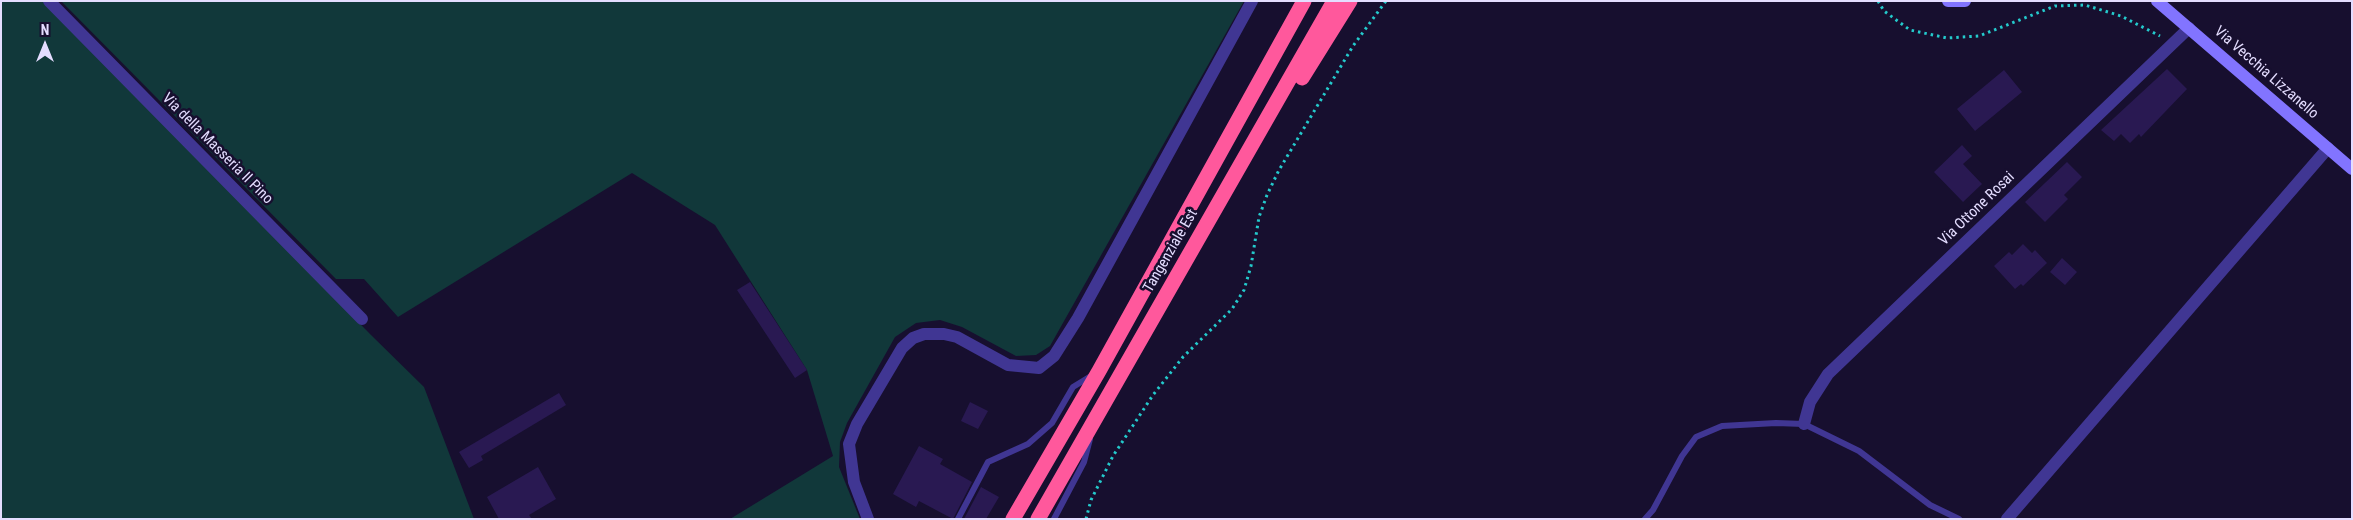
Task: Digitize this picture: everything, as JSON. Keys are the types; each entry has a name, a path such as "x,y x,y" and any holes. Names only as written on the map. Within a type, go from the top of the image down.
{"highway":[{"name":"Tangenziale Est","path":"1013,519 1099,371 1304,1"},
{"name":"Tangenziale Est","path":"1038,519 1334,1"},
{"path":"1212,215 1234,190 1350,1"}],"street":[{"name":"Via della Masseria Il Pino","path":"49,1 362,319"},
{"path":"868,519 854,482 849,444 856,424 902,348 912,338 924,334 944,334 958,337 1008,365 1038,368 1054,356 1078,318 1252,1"},
{"path":"1948,1 1964,1"},
{"name":"Via Vecchia Lizzanello","path":"2157,2 2352,169"},
{"name":"Via Ottone Rosai","path":"1804,424 1810,402 1828,374 2189,28"},
{"path":"2007,519 2328,148"}],"lane":[{"path":"958,519 988,462 1028,444 1052,422 1073,387 1099,371"},
{"path":"1054,519 1084,462 1094,420"},
{"path":"1645,519 1653,510 1682,456 1696,437 1722,426 1776,423 1804,424 1859,451 1930,505 1958,519"}],"path":[{"path":"1086,519 1090,500 1113,456 1153,396 1183,357 1232,309 1244,290 1252,266 1259,217 1266,195 1353,46 1386,1"},
{"path":"1878,1 1884,11 1910,30 1947,38 1979,36 2055,6 2085,5 2121,16 2173,43"}],"green space":[{"path":"1,1 43,1 424,387 474,519 1,519"},
{"path":"61,1 1244,1 1050,346 1036,355 1016,356 962,327 940,320 916,323 895,337 847,423 840,442 839,467 860,519 730,519 833,456 807,370 715,225 632,173 398,317 364,279 336,279"}],"building":[{"path":"2167,69 2187,89 2141,137 2139,134 2130,143 2121,134 2114,141 2101,130"},
{"path":"2004,70 2022,92 1975,131 1957,109"},
{"path":"1962,145 1972,156 1963,164 1982,184 1963,202 1934,172"},
{"path":"2067,162 2082,177 2064,195 2068,199 2045,222 2025,202"},
{"path":"2023,244 2032,253 2035,250 2047,263 2023,286 2021,284 2015,289 1994,266 2009,252 2012,255"},
{"path":"2062,258 2077,272 2065,285 2050,272"},
{"path":"750,282 807,370 795,378 737,290"},
{"path":"559,393 566,405 481,456 483,460 469,468 459,452"},
{"path":"970,402 988,411 978,429 961,421"},
{"path":"919,446 943,459 940,464 972,482 953,519 919,501 916,507 893,494"},
{"path":"538,467 556,499 529,515 532,519 499,519 487,497"},
{"path":"981,487 999,497 986,519 964,519"}]}
